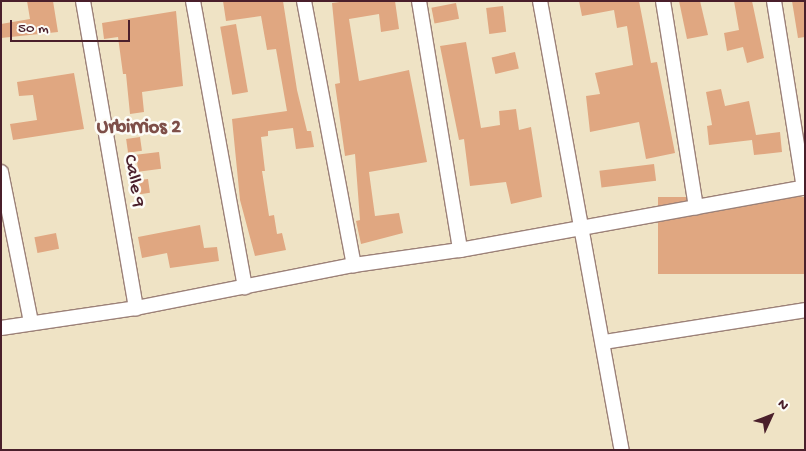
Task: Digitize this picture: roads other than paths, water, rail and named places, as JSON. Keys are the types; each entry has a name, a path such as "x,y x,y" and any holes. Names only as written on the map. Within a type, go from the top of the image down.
{"street":[{"name":"Calle 9","path":"83,1 136,308"},
{"path":"194,1 245,287"},
{"path":"304,1 354,265"},
{"path":"419,1 460,250"},
{"path":"540,1 604,342 622,450"},
{"path":"663,1 696,207"},
{"path":"1,328 31,322 136,308 354,265 460,250 804,187 774,1"},
{"path":"1,172 31,322"},
{"path":"604,342 805,310"}],"district":[{"name":"Urbirrios 2","path":"139,128"}]}
